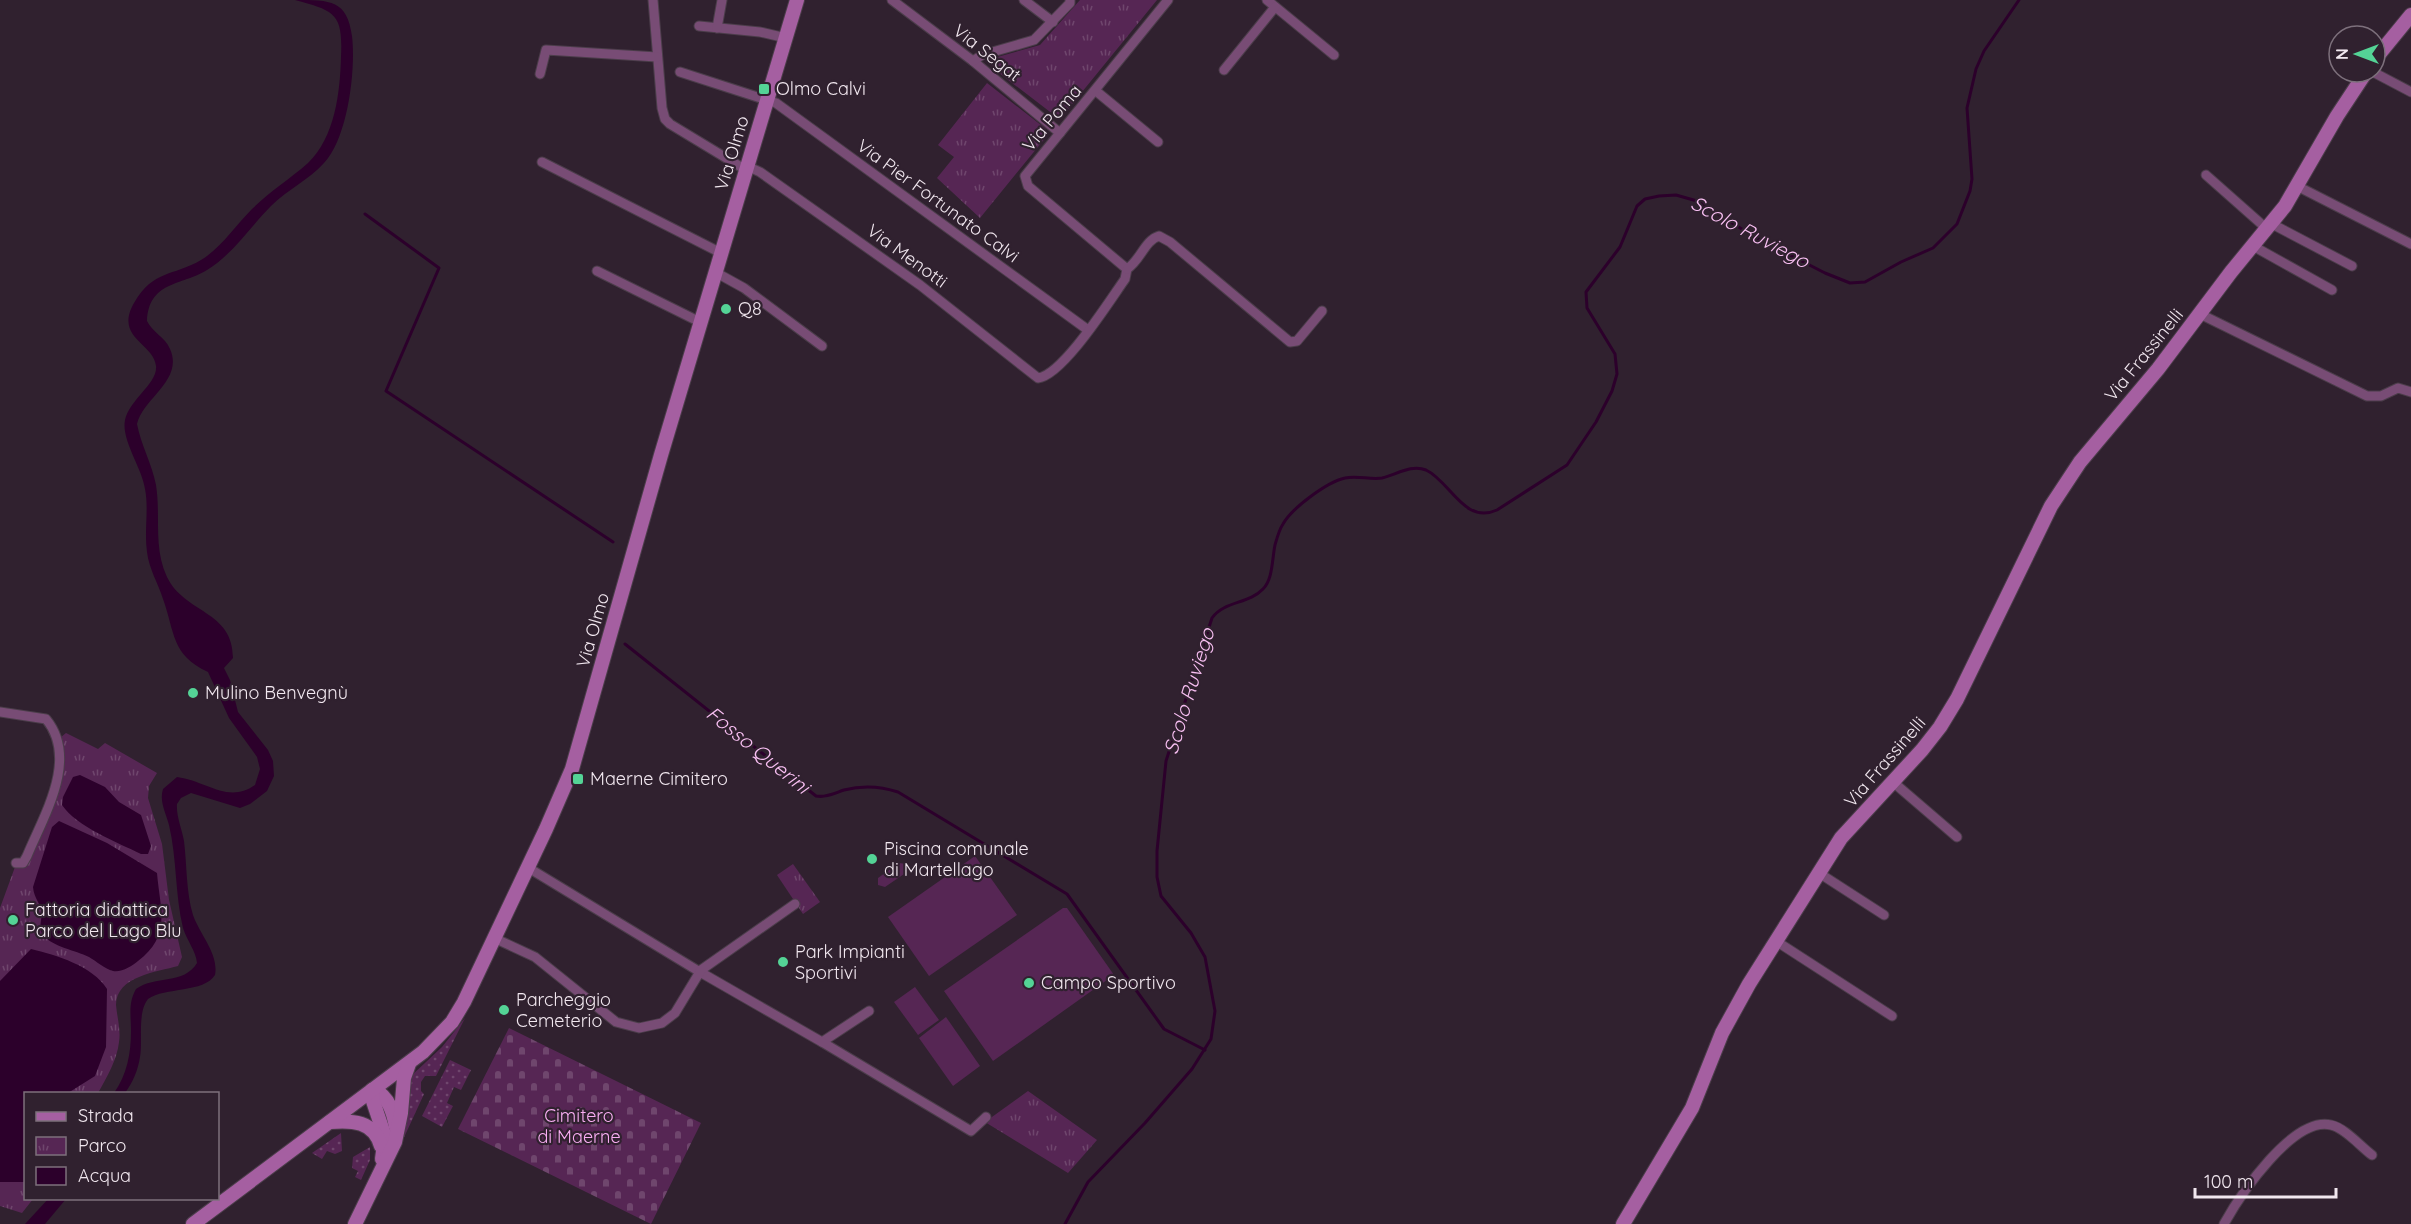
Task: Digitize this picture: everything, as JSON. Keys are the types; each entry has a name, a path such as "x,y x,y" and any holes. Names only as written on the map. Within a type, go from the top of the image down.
{"street":[{"path":"540,74 546,50 657,57 653,0"},
{"path":"717,27 722,0"},
{"name":"Via Olmo","path":"193,1224 409,1064 438,1039 465,1002 563,793 572,769 700,322 797,0"},
{"name":"Via Segat","path":"892,0 1060,133"},
{"path":"1024,0 1053,22"},
{"path":"973,62 982,55 1035,40 1070,3 1070,0"},
{"name":"Via Poma","path":"1127,269 1028,186 1025,176 1168,0"},
{"path":"1267,0 1334,55"},
{"path":"1224,70 1275,7"},
{"path":"2387,44 2411,15"},
{"path":"699,26 760,32 786,38"},
{"name":"Via Menotti","path":"657,57 662,108 665,119 670,124 747,168 760,172 933,295 1034,376 1041,378 1054,371 1088,330"},
{"name":"Via Olmo","path":"680,72 767,99"},
{"path":"2387,79 2411,92"},
{"name":"Via Frassinelli","path":"1623,1224 1692,1108 1722,1033 1776,941 1841,838 1928,742 1957,699 2051,506 2080,462 2158,369 2269,227 2297,186 2358,84"},
{"path":"1096,91 1158,142"},
{"name":"Via Pier Fortunato Calvi","path":"767,99 776,103 1088,330"},
{"path":"542,162 721,253"},
{"path":"2206,175 2269,227 2352,266"},
{"path":"2297,186 2411,244"},
{"path":"1088,330 1125,279 1127,269 1135,264 1153,239 1159,236 1170,242 1290,342 1297,341 1322,311"},
{"path":"2253,246 2332,290"},
{"path":"597,271 700,322"},
{"path":"715,272 744,288 822,346"},
{"path":"2200,314 2367,396 2381,396 2398,388 2411,392"},
{"path":"0,712 46,719 56,731 60,758 58,779 27,856 23,863 16,863"},
{"path":"1893,782 1957,837"},
{"path":"528,867 700,972 971,1131 986,1117"},
{"path":"1819,873 1884,915"},
{"path":"494,938 535,957 609,1017 631,1028 647,1028 669,1018 680,1006 700,972 795,904"},
{"path":"1776,941 1892,1016"},
{"path":"822,1042 869,1011"},
{"path":"355,1224 391,1152 398,1132 404,1078 409,1064"},
{"path":"381,1170 385,1143 383,1126 373,1101 373,1090 383,1094 388,1102 398,1132"},
{"path":"330,1122 347,1120 369,1127 377,1134 383,1155"},
{"path":"2224,1224 2238,1199 2261,1169 2290,1141 2312,1125 2334,1126 2372,1155"}],"green space":[{"path":"1080,0 1157,0 1064,114 1058,118 994,69 991,61 994,58 1040,45"},
{"path":"987,83 1046,129 1046,137 980,218 937,178 954,157 938,145"},
{"path":"66,733 98,749 105,743 157,773 149,786 148,798 162,844 169,900 182,957 178,966 149,973 130,981 118,995 116,1005 120,1033 118,1049 99,1092 24,1092 24,1200 32,1200 22,1213 0,1206 0,908 15,867 25,868 62,775 64,765 60,738"},
{"path":"975,856 1017,915 929,976 888,917"},
{"path":"899,863 907,864 907,872 885,887 878,885 878,878"},
{"path":"793,864 820,902 803,914 777,875"},
{"name":"Campo Sportivo","path":"1063,908 1067,908 1114,975 993,1061 944,991"},
{"path":"915,987 939,1020 918,1035 894,1002"},
{"path":"946,1017 980,1066 953,1086 919,1038"},
{"path":"465,1018 436,1076 425,1076 421,1082 421,1091 424,1094 395,1157 410,1077 442,1047"},
{"name":"Cimitero di Maerne","path":"509,1028 701,1123 651,1224 458,1129"},
{"path":"450,1060 471,1070 461,1090 454,1087 447,1103 453,1106 442,1127 422,1116"},
{"path":"1028,1091 1097,1140 1068,1173 985,1122"},
{"path":"341,1133 342,1151 335,1154 327,1151 322,1159 312,1153"},
{"path":"370,1147 370,1160 361,1180 355,1177 358,1171 352,1168 353,1157"}],"water":[{"path":"295,0 335,4 346,15 352,36 353,66 348,102 339,137 332,152 312,174 271,206 216,264 197,275 168,286 154,298 149,308 147,321 165,341 173,360 172,370 167,379 137,424 156,485 159,543 163,566 175,589 185,599 217,621 225,630 231,642 233,658 224,668 230,680 238,712 268,750 273,761 274,776 267,791 250,804 240,808 191,793 181,798 177,804 193,915 212,952 215,975 202,985 155,995 148,999 143,1012 141,1050 136,1071 126,1092 115,1092 122,1079 129,1056 131,1004 136,989 152,982 185,974 197,963 180,915 172,838 162,803 163,789 177,777 217,790 236,792 255,785 260,769 257,757 229,718 208,672 187,658 176,642 148,558 145,489 126,436 125,420 132,406 153,379 156,366 154,358 132,332 129,315 141,292 149,284 208,255 259,203 308,163 324,141 337,100 341,42 338,23 334,16 319,7"},
{"path":"80,775 105,787 119,802 141,815 151,846 148,854 141,854 87,827 62,805 63,797 73,777"},
{"path":"59,821 107,843 157,873 161,910 160,931 149,951 126,969 110,970 89,957 52,943 43,935 40,926 42,912 33,887 52,827"},
{"path":"31,949 62,958 83,968 101,981 107,989 106,1047 95,1076 70,1092 24,1092 24,1182 0,1182 0,981"},
{"path":"47,1200 65,1200 45,1224 25,1224"}],"waterway":[{"name":"Scolo Ruviego","path":"1065,1224 1088,1182 1145,1123 1192,1069 1211,1039 1215,1011 1205,957 1191,933 1161,896 1157,877 1157,851 1166,761 1212,618 1223,608 1251,597 1263,589 1270,574 1277,537 1288,518 1311,496 1338,480 1350,477 1382,478 1415,468 1435,475 1466,507 1475,512 1485,513 1497,510 1567,465 1596,422 1612,391 1617,374 1615,354 1587,308 1586,292 1620,247 1637,206 1645,199 1676,195 1697,201 1753,236 1825,273 1850,283 1865,282 1933,248 1957,224 1970,191 1972,179 1967,108 1976,69 1984,51 2019,0"},
{"name":"Fosso Querini","path":"365,214 439,268 386,391 613,542"},
{"name":"Fosso Querini","path":"625,644 816,796 827,796 851,788 865,787 885,788 898,792 1067,894 1164,1029 1205,1050"}],"place":[{"name":"Olmo Calvi","path":"764,89"},
{"name":"Q8","path":"726,309"},
{"name":"Mulino Benvegnù","path":"193,693"},
{"name":"Maerne Cimitero","path":"578,779"},
{"name":"Piscina comunale di Martellago","path":"872,859"},
{"name":"Fattoria didattica Parco del Lago Blu","path":"13,920"},
{"name":"Park Impianti Sportivi","path":"783,962"},
{"name":"Campo Sportivo","path":"1029,983"},
{"name":"Parcheggio Cemeterio","path":"504,1010"}]}
